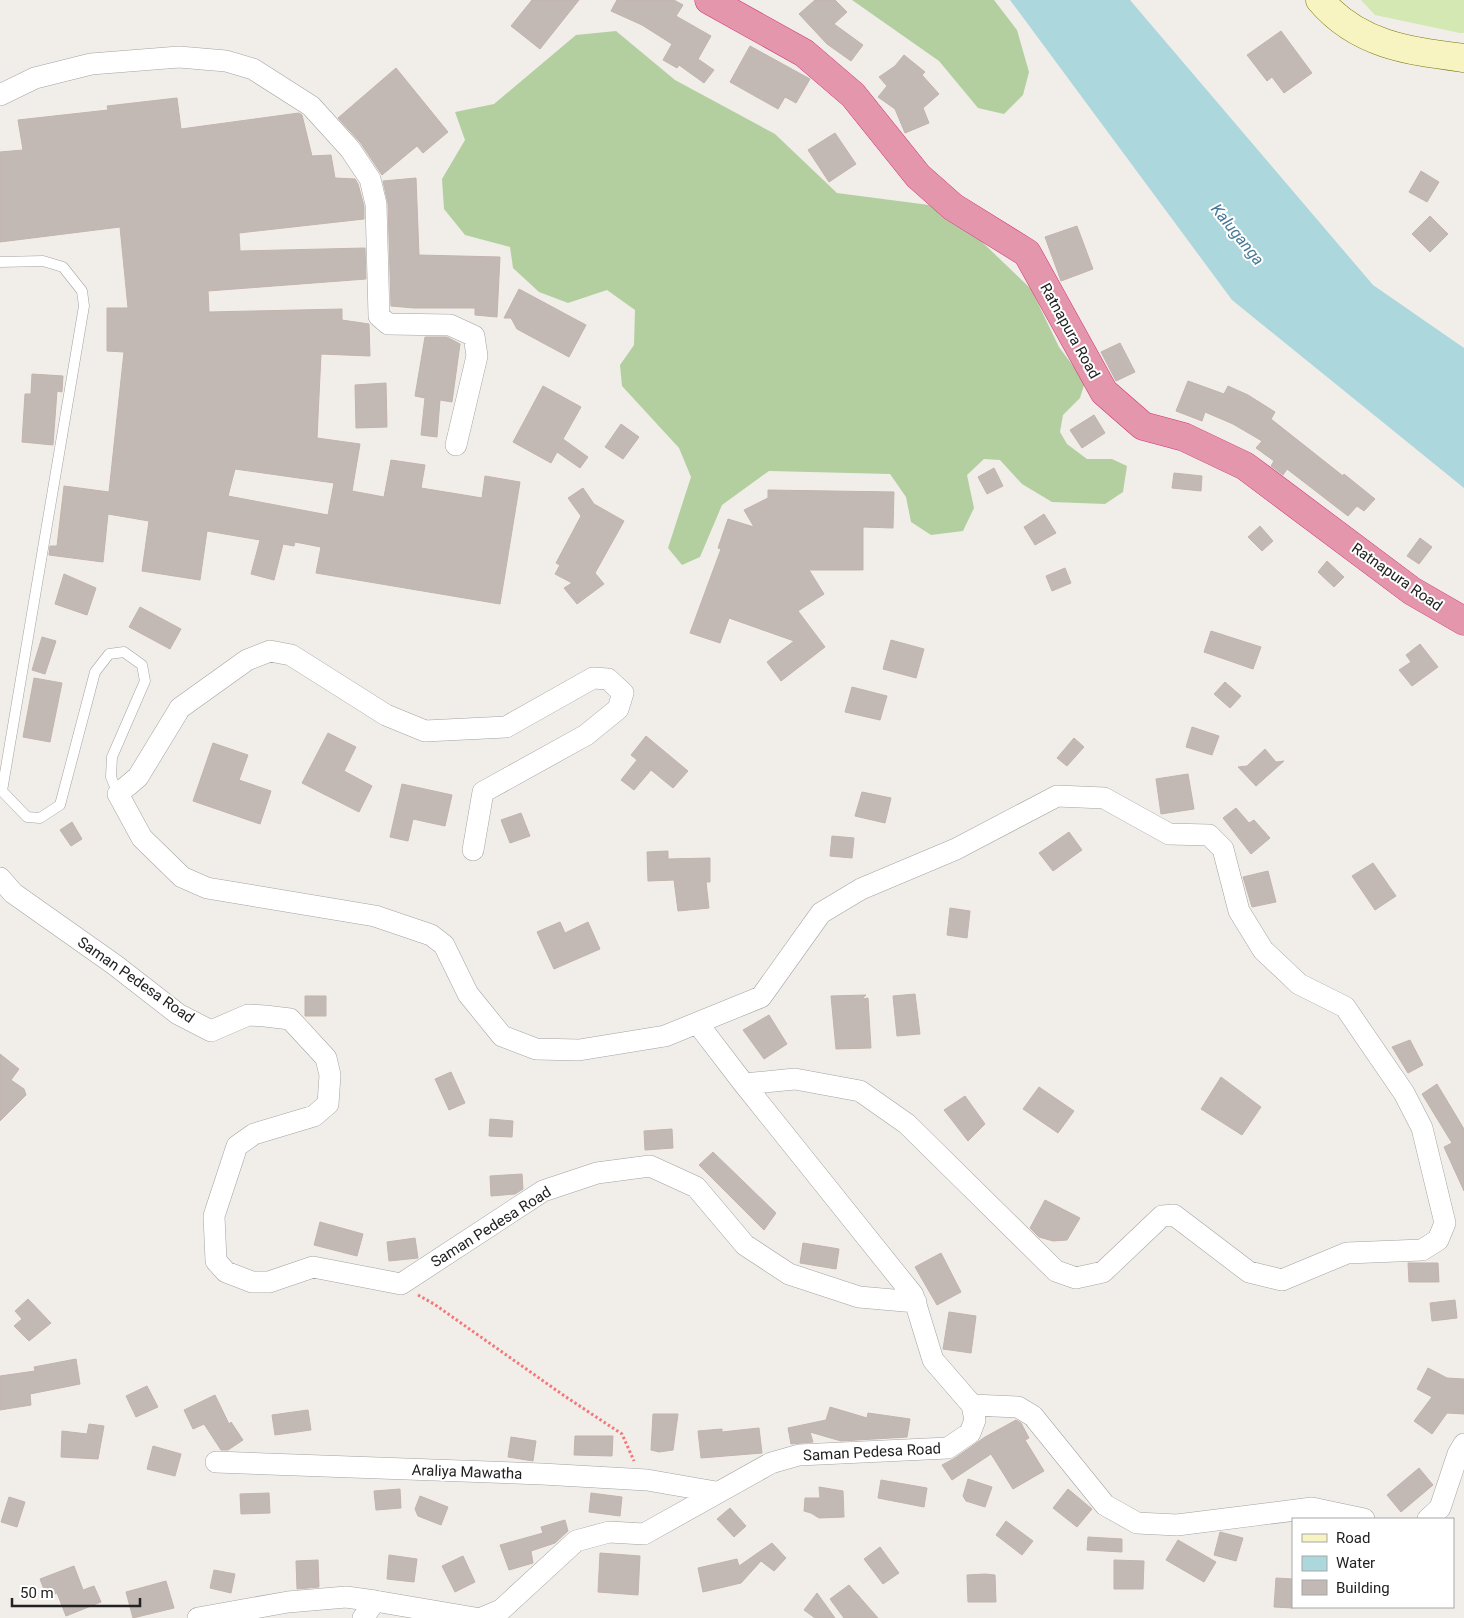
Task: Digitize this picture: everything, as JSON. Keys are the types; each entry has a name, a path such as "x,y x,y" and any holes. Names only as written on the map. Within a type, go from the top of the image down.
{"highway":[{"name":"Ratnapura Road","path":"709,0 804,53 853,95 918,176 953,207 1027,253 1104,392 1143,426 1184,437 1245,466 1412,590 1464,622"}],"street":[{"path":"1320,0 1347,26 1367,37 1390,45 1464,58"},
{"path":"0,95 35,78 91,64 179,58 226,61 253,69 311,106 350,149 370,179 376,204 379,316 388,324 450,325 474,336 476,356 456,445"},
{"path":"473,850 483,792 586,735 618,709 623,693 608,679 593,678 506,727 425,731 386,715 292,655 270,651 248,660 180,708 138,777 118,794 142,838 182,877 207,888 376,916 430,935 444,945 468,994 502,1036 536,1049 578,1050 664,1036 698,1024 761,997 821,913 861,889 956,849 1057,796 1104,798 1169,834 1209,835 1223,849 1239,911 1263,950 1299,984 1345,1007 1404,1093 1422,1128 1445,1223 1438,1240 1422,1250 1347,1253 1282,1280 1249,1272 1174,1215 1162,1216 1103,1272 1076,1278 1056,1271 907,1124 860,1091 795,1079 744,1084"},
{"name":"Saman Pedesa Road","path":"0,878 13,893 115,965 178,1014 211,1031 248,1016 290,1019 326,1058 330,1075 328,1104 314,1116 254,1134 237,1146 214,1216 216,1261 226,1272 252,1282 269,1282 313,1267 401,1284 543,1191 597,1173 650,1166 696,1187 745,1245 789,1274 859,1297 916,1302"},
{"path":"698,1024 913,1295 933,1360 972,1405 1018,1407 1033,1416 1105,1505 1137,1523 1177,1525 1312,1508 1359,1518"},
{"name":"Saman Pedesa Road","path":"482,1618 501,1610 576,1541 609,1532 644,1534 771,1462 799,1455 948,1448 970,1432 975,1420 972,1405"},
{"path":"1429,1518 1440,1508 1458,1454 1464,1444"},
{"name":"Araliya Mawatha","path":"216,1462 542,1474 646,1480 716,1492"},
{"path":"198,1618 288,1602 346,1598 369,1610 475,1618"}],"lane":[{"path":"0,262 43,261 63,267 82,291 84,306 2,791 27,817 40,818 60,806 95,672 109,654 124,652 142,665 145,681 112,756 111,777 118,794"}],"path":[{"path":"401,1284 434,1304 521,1366 622,1434 637,1467 646,1480"}],"green space":[{"path":"852,0 994,0 1017,30 1029,72 1023,95 1004,114 978,108 939,61"},
{"path":"1361,0 1464,0 1464,33 1375,15"},
{"path":"616,31 675,80 775,134 837,193 929,205 979,239 1031,289 1059,347 1085,382 1080,398 1063,415 1060,432 1067,444 1087,459 1112,459 1127,466 1123,492 1105,504 1052,502 1022,484 1000,460 984,459 967,475 974,508 963,531 931,535 911,522 906,497 890,474 769,471 722,505 700,557 682,565 668,548 691,477 679,448 622,386 620,365 634,345 635,310 607,290 568,303 539,292 513,268 510,247 465,235 444,209 442,179 465,140 455,112 494,104 576,35"}],"water":[{"name":"Kaluganga","path":"1010,0 1130,0 1373,285 1464,348 1464,488 1232,300"}],"building":[{"path":"532,0 579,0 540,49 511,26"},
{"path":"617,0 674,0 683,5 676,16 711,36 698,59 714,70 704,83 679,65 677,68 663,60 672,44 642,25 611,11"},
{"path":"815,0 835,0 847,12 834,24 863,45 851,61 827,44 799,14"},
{"path":"1281,31 1312,73 1284,93 1272,77 1267,81 1247,55"},
{"path":"750,46 810,79 796,103 785,97 778,109 730,82"},
{"path":"904,55 925,72 922,75 939,94 923,108 929,123 905,133 895,109 878,97 887,86 879,77 895,66"},
{"path":"396,68 448,132 423,153 417,146 382,175 360,142 338,118"},
{"path":"177,98 181,129 299,113 302,115 312,156 331,155 335,178 355,179 364,206 364,219 239,233 240,251 365,248 366,279 208,291 209,312 342,309 342,320 369,324 370,356 321,354 317,438 360,444 352,491 384,497 391,460 425,465 421,488 482,498 485,476 520,482 500,604 316,573 321,547 295,542 294,546 283,544 274,580 251,574 260,540 207,531 200,580 142,571 149,521 108,514 103,562 49,555 50,546 57,546 64,486 109,492 124,352 107,351 107,308 128,308 120,227 0,242 0,152 23,150 18,120 108,110 107,106","holes":["235,469 334,483 328,515 228,496"]},
{"path":"835,133 856,164 829,182 808,150"},
{"path":"1421,171 1439,182 1427,202 1409,192"},
{"path":"416,178 419,255 500,257 497,317 475,315 475,308 391,306 388,204 383,181"},
{"path":"1430,216 1448,234 1430,252 1412,234"},
{"path":"1077,226 1093,269 1061,281 1045,237"},
{"path":"519,289 586,325 569,357 517,329 511,318 504,318"},
{"path":"425,337 447,337 460,344 452,402 440,400 437,437 421,435 425,398 415,396"},
{"path":"1120,343 1135,372 1116,381 1101,352"},
{"path":"32,374 63,376 62,392 57,391 53,445 22,442 25,394 31,394"},
{"path":"1188,381 1224,394 1228,386 1248,395 1275,412 1271,419 1375,499 1364,511 1357,506 1348,516 1287,469 1283,475 1271,466 1274,461 1256,448 1262,441 1233,424 1205,412 1202,421 1176,411"},
{"path":"386,383 387,427 356,428 355,385"},
{"path":"543,386 581,407 563,439 588,457 580,468 557,452 551,463 513,442"},
{"path":"1094,415 1105,433 1082,448 1070,430"},
{"path":"621,424 639,437 623,459 605,447"},
{"path":"994,468 1003,486 987,494 978,477"},
{"path":"1174,473 1202,476 1201,491 1172,488"},
{"path":"583,488 594,504 624,521 595,573 604,584 577,604 564,588 572,583 555,574 560,565 556,563 581,516 568,498"},
{"path":"768,490 894,492 893,528 863,527 863,570 809,570 824,594 798,611 825,647 781,681 767,662 794,641 729,618 720,643 690,633 721,549 718,548 728,519 754,527 744,510 768,498"},
{"path":"1044,514 1056,533 1035,545 1024,527"},
{"path":"1260,526 1273,541 1262,551 1248,537"},
{"path":"1420,538 1432,547 1419,564 1407,556"},
{"path":"1327,561 1344,577 1334,587 1318,572"},
{"path":"1065,568 1071,583 1052,591 1046,576"},
{"path":"64,574 96,588 87,615 55,604"},
{"path":"140,607 181,629 170,649 129,627"},
{"path":"1211,631 1261,647 1253,669 1204,652"},
{"path":"42,637 56,641 45,674 32,670"},
{"path":"891,640 924,649 916,678 883,669"},
{"path":"1420,644 1438,667 1412,686 1399,670 1411,662 1406,655"},
{"path":"34,678 62,683 50,742 23,737"},
{"path":"1225,682 1241,696 1230,708 1214,694"},
{"path":"852,687 887,696 880,720 845,712"},
{"path":"1192,727 1219,736 1212,755 1186,747"},
{"path":"328,733 356,747 344,771 372,786 359,812 302,783"},
{"path":"646,736 688,771 673,788 651,770 634,790 621,780 637,760 631,755"},
{"path":"1074,738 1084,747 1067,766 1057,758"},
{"path":"213,743 248,755 239,780 271,791 260,824 193,801"},
{"path":"1265,749 1276,762 1284,761 1256,786 1238,767 1247,766"},
{"path":"1188,774 1194,809 1161,814 1156,779"},
{"path":"402,784 452,795 445,826 413,819 408,841 390,837"},
{"path":"862,792 891,798 885,823 855,816"},
{"path":"1236,808 1249,823 1254,820 1270,838 1251,854 1223,818"},
{"path":"521,813 530,836 510,843 501,820"},
{"path":"72,822 82,839 71,846 60,830"},
{"path":"1069,832 1082,850 1053,871 1039,853"},
{"path":"832,836 854,838 852,858 830,856"},
{"path":"668,851 668,859 710,858 710,882 706,882 709,908 678,911 674,880 648,881 647,852"},
{"path":"1373,863 1396,896 1375,910 1352,876"},
{"path":"1268,871 1276,902 1252,907 1243,877"},
{"path":"950,908 970,911 967,938 947,935"},
{"path":"560,922 565,933 588,922 600,949 554,969 537,932"},
{"path":"915,994 920,1034 897,1036 893,996"},
{"path":"866,995 862,999 868,998 871,1048 836,1049 831,996"},
{"path":"305,996 326,996 326,1016 305,1016"},
{"path":"769,1015 787,1044 764,1059 743,1030"},
{"path":"1410,1040 1423,1065 1408,1073 1392,1047"},
{"path":"0,1054 19,1069 11,1080 24,1089 26,1095 0,1121"},
{"path":"451,1072 465,1103 449,1110 435,1079"},
{"path":"1221,1077 1261,1107 1242,1135 1201,1109"},
{"path":"1437,1084 1464,1129 1464,1191 1444,1147 1452,1143 1422,1094"},
{"path":"1039,1087 1074,1111 1058,1133 1023,1109"},
{"path":"965,1096 985,1124 968,1141 944,1110"},
{"path":"490,1119 513,1121 512,1137 489,1136"},
{"path":"672,1129 673,1148 645,1150 644,1131"},
{"path":"713,1152 776,1213 764,1230 699,1165"},
{"path":"522,1174 523,1189 515,1194 491,1196 490,1176"},
{"path":"1045,1200 1080,1218 1067,1240 1053,1241 1039,1237 1030,1228"},
{"path":"320,1222 363,1234 357,1256 314,1245"},
{"path":"415,1238 418,1258 389,1261 387,1242"},
{"path":"803,1243 839,1249 836,1269 800,1263"},
{"path":"941,1253 961,1292 937,1305 915,1267"},
{"path":"1408,1263 1438,1263 1439,1282 1409,1282"},
{"path":"28,1299 51,1323 29,1341 14,1326 22,1319 15,1311"},
{"path":"1455,1300 1457,1318 1432,1321 1430,1303"},
{"path":"949,1312 976,1316 971,1353 943,1349"},
{"path":"76,1359 80,1384 30,1394 31,1405 0,1410 0,1376 35,1371 34,1367"},
{"path":"1428,1368 1447,1378 1464,1379 1464,1414 1447,1413 1432,1434 1414,1421 1432,1397 1417,1389"},
{"path":"147,1386 158,1407 136,1417 126,1396"},
{"path":"215,1395 229,1424 231,1422 243,1440 228,1450 221,1450 204,1424 193,1429 184,1410"},
{"path":"830,1407 867,1418 868,1413 910,1419 907,1437 841,1441 810,1432 813,1442 791,1444 788,1428 826,1420"},
{"path":"308,1410 311,1430 275,1435 272,1415"},
{"path":"653,1414 678,1414 673,1450 659,1452 651,1450"},
{"path":"1016,1420 1021,1423 1029,1438 1025,1440 1044,1471 1013,1489 991,1454 952,1480 942,1465 985,1437"},
{"path":"89,1424 104,1426 98,1459 61,1457 62,1431 87,1434"},
{"path":"759,1428 762,1453 701,1458 698,1431 722,1429 722,1432"},
{"path":"575,1436 613,1436 612,1456 574,1455"},
{"path":"511,1437 536,1441 533,1461 508,1457"},
{"path":"153,1446 181,1454 175,1476 147,1469"},
{"path":"1419,1468 1433,1485 1401,1512 1387,1495"},
{"path":"968,1479 992,1487 985,1507 966,1501 963,1496"},
{"path":"881,1480 927,1488 924,1507 878,1498"},
{"path":"819,1487 843,1491 844,1517 819,1518 804,1511 805,1498 820,1498"},
{"path":"400,1489 401,1508 376,1510 374,1491"},
{"path":"1068,1489 1092,1509 1077,1527 1053,1508"},
{"path":"269,1493 270,1513 241,1514 240,1494"},
{"path":"591,1493 622,1497 620,1516 589,1512"},
{"path":"420,1496 448,1507 441,1525 418,1516 415,1509"},
{"path":"9,1497 25,1502 17,1527 1,1522"},
{"path":"730,1508 746,1526 734,1537 717,1519"},
{"path":"565,1520 568,1531 555,1543 531,1551 533,1563 509,1570 500,1545 543,1533 541,1527"},
{"path":"1006,1521 1033,1541 1022,1555 996,1535"},
{"path":"1220,1532 1243,1538 1236,1561 1214,1555"},
{"path":"1088,1537 1122,1539 1122,1552 1087,1550"},
{"path":"1178,1540 1216,1562 1204,1582 1166,1560"},
{"path":"772,1543 786,1558 774,1571 761,1561 741,1583 703,1592 698,1568 737,1559 739,1566"},
{"path":"880,1547 899,1573 883,1584 864,1559"},
{"path":"600,1553 640,1556 638,1595 598,1592"},
{"path":"389,1555 417,1559 414,1582 387,1579"},
{"path":"463,1556 475,1582 455,1592 442,1566"},
{"path":"318,1560 319,1587 297,1589 296,1561"},
{"path":"1114,1560 1144,1561 1143,1589 1114,1589"},
{"path":"74,1566 83,1590 94,1586 101,1602 66,1616 57,1593 47,1597 40,1579"},
{"path":"214,1570 235,1574 231,1593 210,1588"},
{"path":"967,1575 995,1575 996,1602 968,1602"},
{"path":"1276,1578 1292,1579 1292,1608 1274,1607"},
{"path":"166,1581 174,1608 133,1618 126,1592"},
{"path":"849,1585 878,1618 844,1618 830,1599"},
{"path":"817,1593 835,1618 815,1618 804,1610"}]}
